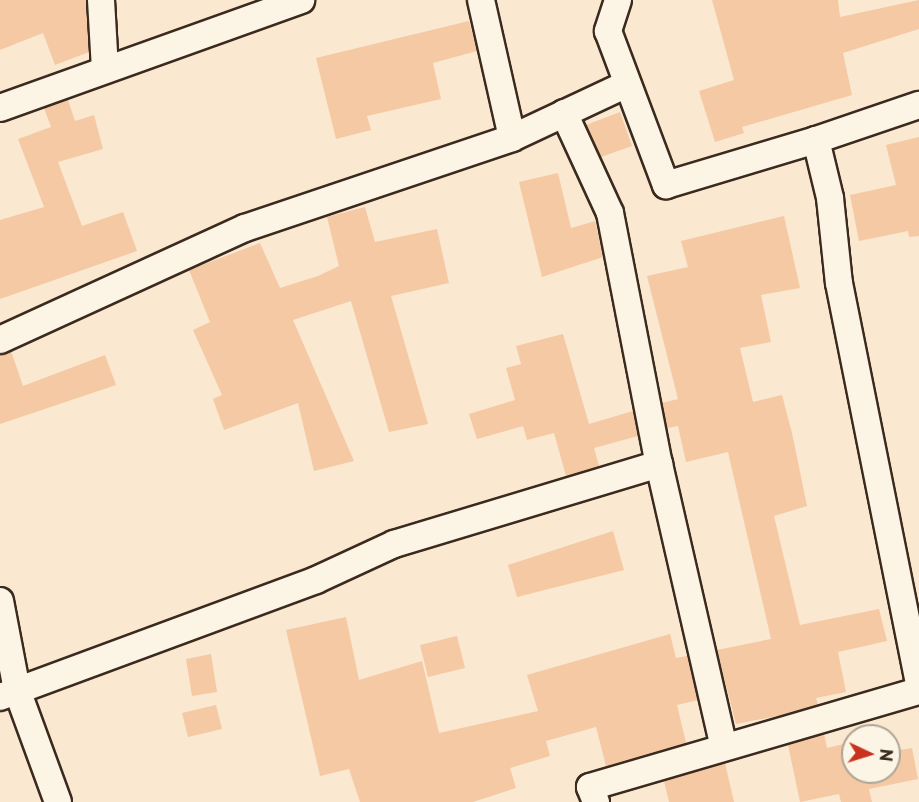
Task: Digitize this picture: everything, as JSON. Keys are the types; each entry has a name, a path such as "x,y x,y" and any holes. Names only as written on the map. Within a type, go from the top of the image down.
{"street":[{"path":"101,0 105,69"},
{"path":"0,108 301,0"},
{"path":"481,0 512,138"},
{"path":"618,0 608,31 666,185 816,140 919,105"},
{"path":"0,340 245,228 512,138 627,84"},
{"path":"564,113 610,213 659,464 723,744"},
{"path":"816,140 830,198 839,283 919,682"},
{"path":"8,694 316,580 394,544 659,464"},
{"path":"0,602 8,694 58,802"},
{"path":"596,802 590,787 723,744 919,691"}],"building":[{"path":"0,0 86,0 89,52 55,65 43,33 0,50"},
{"path":"712,0 838,0 840,17 919,0 919,29 843,53 852,95 742,127 744,133 715,142 699,91 734,80"},
{"path":"469,21 477,51 433,63 441,99 367,116 371,130 336,139 316,58"},
{"path":"68,100 75,121 94,115 103,149 58,162 82,226 123,212 137,251 0,299 0,220 44,207 18,139 51,127 44,108"},
{"path":"620,112 632,146 601,157 586,125"},
{"path":"919,137 919,236 909,237 908,231 859,241 850,195 896,185 886,145"},
{"path":"558,173 571,228 595,221 603,257 542,277 519,182"},
{"path":"365,207 375,242 437,229 449,283 391,296 428,424 389,432 351,301 293,320 354,461 314,471 298,403 224,430 213,399 222,395 193,330 210,322 189,270 260,243 280,288 318,276 339,266 327,217"},
{"path":"784,216 800,288 761,295 771,342 740,348 753,402 782,395 792,433 807,506 774,516 800,625 879,609 887,641 838,652 846,692 816,698 818,705 736,724 717,650 771,639 728,452 686,462 678,426 667,428 662,403 678,399 647,276 688,267 681,241"},
{"path":"563,334 589,424 633,411 638,436 594,448 599,466 566,476 554,433 527,440 523,426 477,439 469,414 515,400 506,368 521,364 516,346"},
{"path":"11,351 23,386 105,355 116,385 0,424 0,355"},
{"path":"613,531 624,570 517,597 508,565"},
{"path":"346,617 359,680 422,661 439,733 538,711 527,675 670,634 676,658 687,656 698,700 677,705 686,743 606,766 596,727 546,741 550,756 510,768 516,788 473,802 360,802 349,769 320,776 286,630"},
{"path":"457,636 465,668 428,677 420,645"},
{"path":"211,654 217,692 192,696 186,659"},
{"path":"216,705 222,729 188,737 182,713"},
{"path":"824,734 827,748 841,745 841,784 894,784 869,789 872,802 841,802 839,794 800,802 788,745"},
{"path":"912,748 918,779 901,782 901,750"},
{"path":"725,763 734,802 669,802 664,781"}]}
